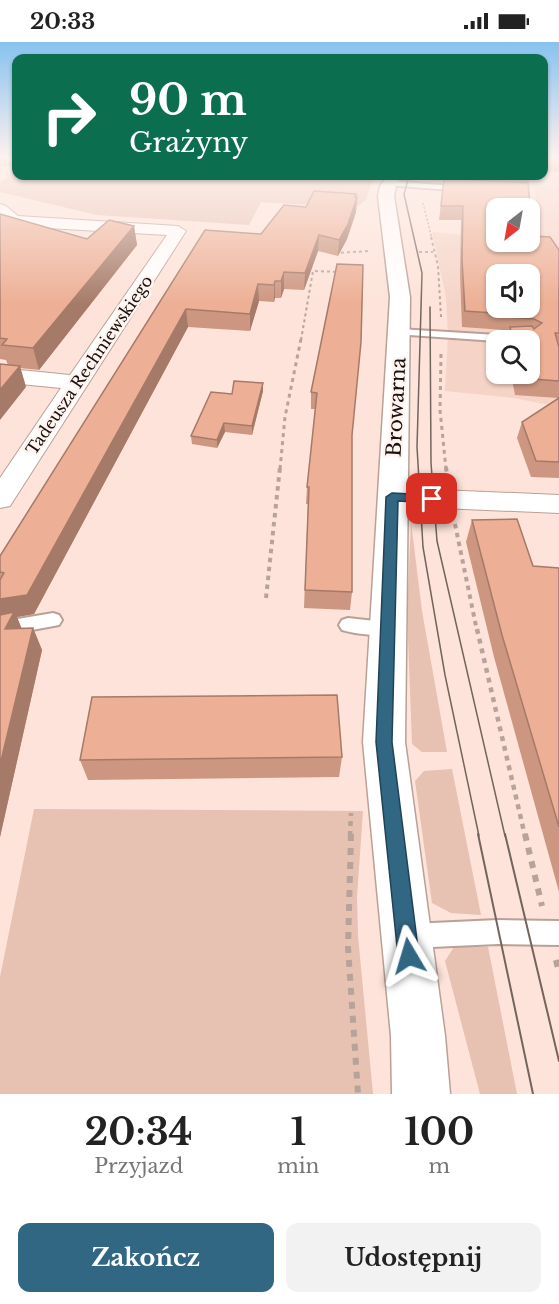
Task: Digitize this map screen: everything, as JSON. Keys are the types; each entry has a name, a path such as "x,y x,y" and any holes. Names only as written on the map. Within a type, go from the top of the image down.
{"main road":[{"name":"Browarna","path":"387,207 389,263 399,332 384,742 418,1036 421,1094"},
{"name":"Browarna","path":"418,1036 446,1094"}],"street":[{"path":"0,209 14,221 0,234"},
{"name":"Tadeusza Rechniewskiego","path":"0,499 178,231 14,221"},
{"path":"0,375 76,383"},
{"path":"392,497 559,504"}],"lane":[{"path":"399,332 486,338"},
{"path":"0,628 53,620"},
{"path":"348,625 387,628"},
{"path":"407,936 498,932 554,933"}],"path":[{"path":"413,207 438,266 441,335 440,410 449,499 489,688 554,933 559,973"},
{"path":"329,253 389,263"},
{"path":"266,598 285,417 313,271 389,263"}],"shaded area":[{"path":"64,207 258,207 249,225 97,215"},
{"path":"540,207 559,207 559,407 514,398 445,391 448,335 446,297 432,232 486,237 486,252 540,252"},
{"path":"411,522 422,611 447,752 422,752 412,744 407,611"},
{"path":"452,769 481,915 451,913 432,903 415,781 424,771"},
{"path":"34,809 363,811 357,897 358,936 373,1094 0,1094 0,977"},
{"path":"454,947 488,947 517,1094 480,1094 445,961"}],"building":[{"path":"282,207 354,207 339,240 319,235 305,273 284,272 281,281 275,281 274,285 258,284 250,314 186,309 27,595 0,599 0,580 4,573 0,572 0,556 205,230 261,234"},
{"path":"463,207 486,207 486,252 540,252 540,236 550,237 559,250 559,333 555,333 559,347 559,381 540,380 540,330 511,330 510,327 532,326 534,329 542,323 534,319 521,318 540,318 540,264 486,264 486,312 465,311 462,260"},
{"path":"0,214 87,239 109,220 134,226 33,348 2,345 7,339 0,338"},
{"path":"337,264 363,265 361,342 352,435 352,592 305,590 309,487 307,487 317,393 311,392"},
{"path":"0,364 20,366 0,390"},
{"path":"234,381 263,383 252,426 224,423 217,440 191,436 211,392 232,394"},
{"path":"559,398 559,462 536,461 522,422"},
{"path":"517,519 533,566 559,568 559,827 502,635 472,520"},
{"path":"14,612 5,629 33,628 0,765 0,615"},
{"path":"337,695 342,757 80,760 92,697"}],"tram line":[{"path":"407,207 422,273 417,447 423,547 445,675 479,836"},
{"path":"430,307 431,463 437,541 505,836"},
{"path":"478,834 533,1094"},
{"path":"505,834 559,1061"}],"route":[{"path":"409,956 384,742 392,497 432,499"}]}
